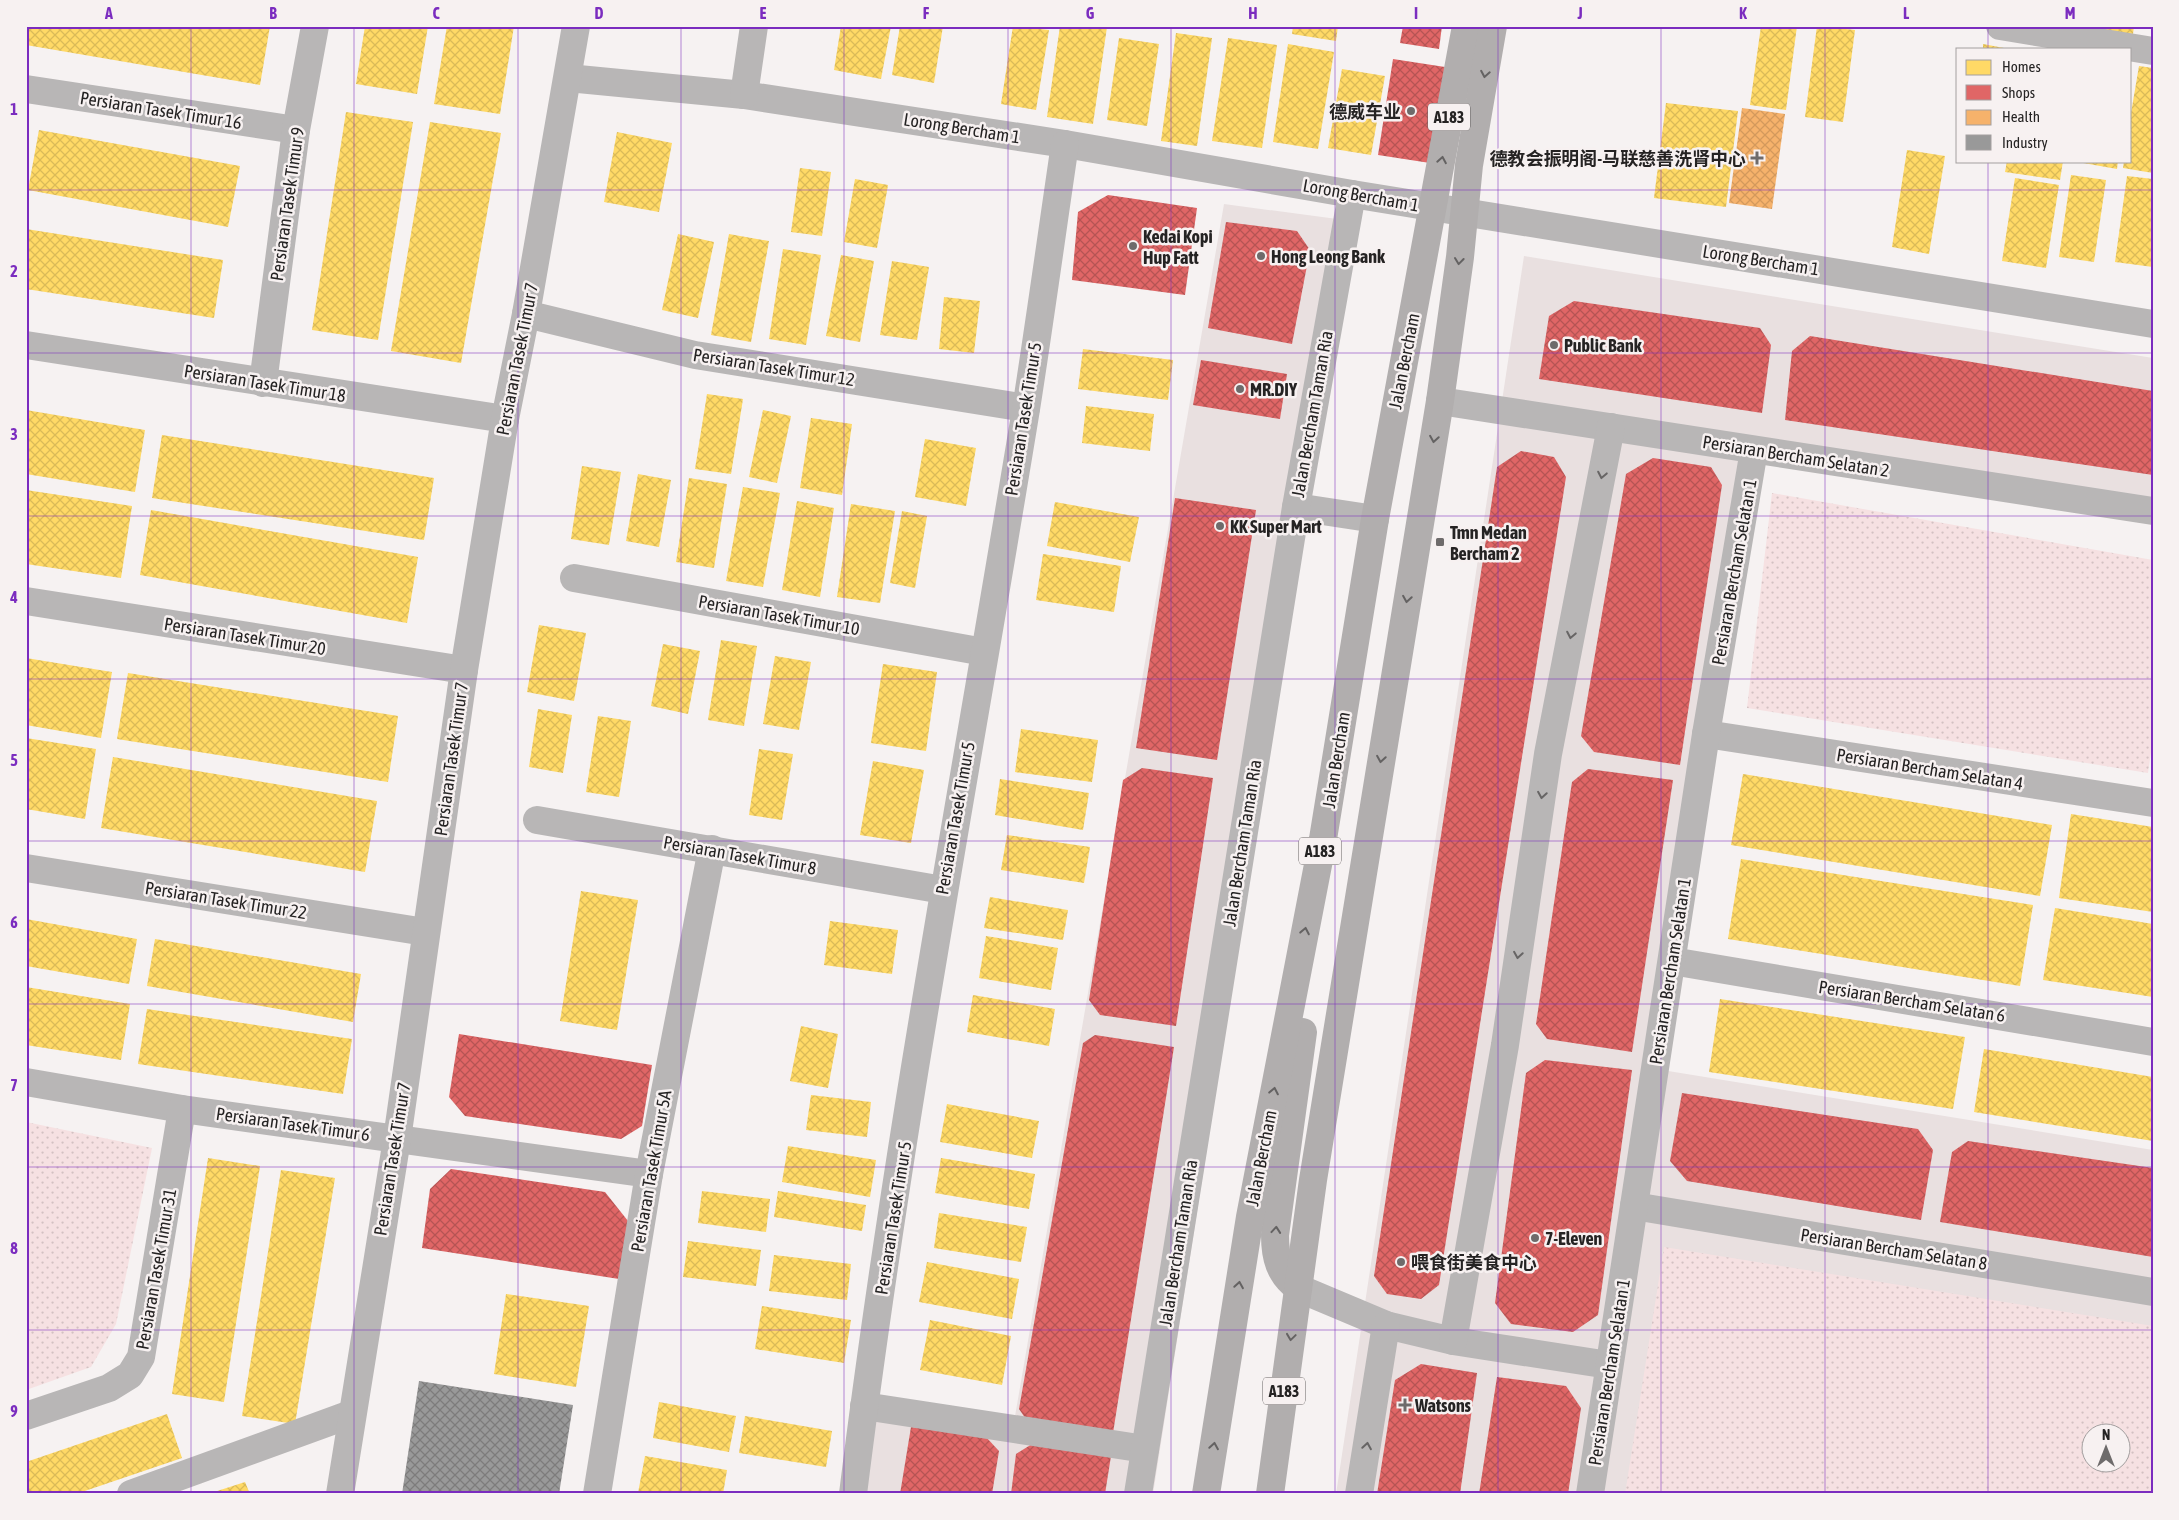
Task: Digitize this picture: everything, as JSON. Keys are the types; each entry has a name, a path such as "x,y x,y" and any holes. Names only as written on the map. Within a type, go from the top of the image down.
{"main road":[{"name":"Jalan Bercham","path":"1206,1494 1250,1217 1323,838 1375,519 1466,26"},
{"name":"A183","path":"1270,1494 1313,1180 1440,401 1460,257 1468,165 1493,26"},
{"path":"1296,977 1303,1038 1288,1130 1275,1235 1275,1251 1280,1269 1287,1280 1298,1288"}],"street":[{"name":"Persiaran Tasek Timur 9","path":"263,382 296,130 315,26"},
{"name":"Persiaran Tasek Timur 7","path":"340,1494 351,1414 396,1138 464,670 504,419 526,314 576,26"},
{"path":"744,95 754,26"},
{"path":"2000,26 2153,51"},
{"name":"Lorong Bercham 1","path":"568,78 744,95 1065,144 1433,208 2153,324"},
{"name":"Persiaran Tasek Timur 16","path":"26,89 296,130"},
{"name":"Persiaran Tasek Timur 5","path":"853,1494 864,1406 943,890 1026,408 1065,144"},
{"name":"Jalan Bercham Taman Ria","path":"1138,1494 1296,507 1352,194"},
{"name":"Persiaran Tasek Timur 12","path":"526,314 695,355 1026,408"},
{"name":"Persiaran Tasek Timur 18","path":"26,345 504,419"},
{"name":"Persiaran Bercham Selatan 2","path":"1440,401 2153,511"},
{"path":"1453,1341 1504,1045 1548,754 1611,427"},
{"name":"Persiaran Bercham Selatan 1","path":"1590,1494 1706,734 1754,450"},
{"path":"1296,507 1375,519"},
{"name":"Persiaran Tasek Timur 10","path":"574,578 984,652"},
{"name":"Persiaran Tasek Timur 20","path":"26,602 464,670"},
{"name":"Persiaran Bercham Selatan 4","path":"1706,734 2153,803"},
{"name":"Persiaran Tasek Timur 8","path":"537,820 943,890"},
{"name":"Persiaran Tasek Timur 5A","path":"597,1494 649,1174 712,849"},
{"name":"Persiaran Tasek Timur 22","path":"26,868 425,932"},
{"name":"Persiaran Bercham Selatan 6","path":"1672,961 2153,1042"},
{"name":"Persiaran Tasek Timur 6","path":"26,1082 182,1109 649,1174"},
{"name":"Persiaran Tasek Timur 31","path":"26,1416 109,1388 130,1375 141,1357 182,1109"},
{"name":"Persiaran Bercham Selatan 8","path":"1634,1206 2153,1292"},
{"path":"1298,1288 1386,1325 1453,1341 1609,1365"},
{"path":"1359,1494 1386,1325"},
{"path":"864,1406 1145,1449"},
{"path":"131,1494 351,1414"}],"shaded area":[{"path":"1224,204 1352,221 1153,1494 858,1494 873,1403 1014,1422"},
{"path":"1524,256 2153,358 2153,515 1758,453 1656,1069 2153,1150 2153,1494 1336,1494"},
{"path":"1772,493 2153,560 2153,738 2148,773 1747,708"},
{"path":"26,1122 152,1148 116,1324 91,1367 26,1390"},
{"path":"1664,1247 2153,1326 2153,1494 1625,1494"}],"building: Homes":[{"path":"26,26 270,26 260,85 26,45"},
{"path":"365,26 428,26 417,94 356,84"},
{"path":"447,26 514,26 500,114 434,104"},
{"path":"841,26 891,26 881,79 834,70"},
{"path":"900,26 943,26 934,83 892,75"},
{"path":"1013,26 1049,30 1036,110 1001,104"},
{"path":"1060,26 1107,27 1093,124 1047,117"},
{"path":"1293,26 1338,26 1336,41 1292,34"},
{"path":"1761,26 1797,26 1786,110 1750,105"},
{"path":"1817,26 1855,30 1843,122 1805,117"},
{"path":"2090,26 2134,26 2133,34 2089,29"},
{"path":"1176,33 1212,38 1197,146 1161,141"},
{"path":"1119,38 1159,44 1147,126 1107,120"},
{"path":"1228,38 1277,45 1262,148 1212,141"},
{"path":"1288,44 1334,52 1318,149 1273,142"},
{"path":"1983,44 2004,48 1983,48"},
{"path":"2139,66 2153,68 2153,173 2123,168 2124,162 2132,162 2132,107"},
{"path":"1342,69 1385,76 1371,155 1328,148"},
{"path":"1666,103 1738,111 1726,207 1654,198"},
{"path":"346,112 413,122 378,340 312,330"},
{"path":"430,122 501,133 461,363 391,351"},
{"path":"39,130 240,166 228,227 28,190"},
{"path":"617,132 672,143 659,212 604,202"},
{"path":"1907,150 1945,156 1929,254 1892,247"},
{"path":"2007,162 2063,162 2060,180 2005,172"},
{"path":"2078,162 2118,162 2117,169"},
{"path":"800,168 831,172 822,236 791,232"},
{"path":"2071,175 2106,180 2094,262 2059,257"},
{"path":"2127,176 2153,179 2153,267 2115,262"},
{"path":"2015,178 2059,185 2046,268 2002,261"},
{"path":"855,179 888,185 877,248 844,242"},
{"path":"26,229 223,260 214,318 26,289"},
{"path":"678,234 714,242 698,318 662,310"},
{"path":"729,234 769,241 751,342 711,335"},
{"path":"783,249 821,255 806,345 769,339"},
{"path":"841,255 874,261 860,342 826,336"},
{"path":"892,261 929,267 917,340 880,335"},
{"path":"944,297 980,301 974,353 939,349"},
{"path":"1083,349 1173,360 1168,400 1078,389"},
{"path":"707,394 743,399 731,474 695,469"},
{"path":"1086,406 1154,414 1150,451 1082,443"},
{"path":"26,410 145,430 135,492 26,474"},
{"path":"763,410 791,416 777,483 749,477"},
{"path":"811,418 852,424 842,495 800,488"},
{"path":"162,435 434,478 424,540 152,498"},
{"path":"925,439 976,448 966,506 915,497"},
{"path":"582,466 621,472 609,545 571,539"},
{"path":"638,474 671,480 659,547 626,541"},
{"path":"689,478 727,484 714,568 676,562"},
{"path":"743,487 780,493 763,587 726,581"},
{"path":"26,490 132,506 121,578 26,564"},
{"path":"797,501 834,508 820,597 782,590"},
{"path":"1055,502 1139,517 1130,562 1047,546"},
{"path":"851,504 895,511 880,603 837,597"},
{"path":"151,510 418,557 407,623 140,575"},
{"path":"902,511 927,516 915,588 890,583"},
{"path":"1043,554 1121,566 1114,612 1036,600"},
{"path":"539,625 586,633 574,701 527,692"},
{"path":"721,640 757,646 744,726 708,720"},
{"path":"663,644 700,651 688,714 651,706"},
{"path":"775,656 811,662 799,730 763,724"},
{"path":"26,658 112,672 101,738 26,725"},
{"path":"883,664 937,672 926,751 871,743"},
{"path":"128,673 398,716 388,782 117,739"},
{"path":"538,709 572,715 563,773 529,767"},
{"path":"598,716 631,721 619,797 586,792"},
{"path":"1021,729 1098,740 1092,782 1015,772"},
{"path":"26,738 96,749 85,819 26,809"},
{"path":"759,749 793,754 782,820 749,815"},
{"path":"113,757 377,801 365,872 101,828"},
{"path":"873,761 924,770 911,843 860,835"},
{"path":"1743,774 2052,825 2040,896 1731,845"},
{"path":"1000,779 1089,793 1083,830 995,815"},
{"path":"2071,814 2153,827 2153,912 2059,898"},
{"path":"1007,835 1090,847 1084,883 1001,870"},
{"path":"1741,859 2033,905 2020,986 1728,939"},
{"path":"581,891 638,900 617,1030 560,1021"},
{"path":"990,897 1068,910 1063,940 984,928"},
{"path":"2055,908 2153,924 2153,997 2043,980"},
{"path":"26,919 137,939 129,984 26,966"},
{"path":"830,921 898,930 892,974 824,965"},
{"path":"986,936 1058,948 1051,990 979,978"},
{"path":"155,939 361,974 353,1022 147,986"},
{"path":"26,987 130,1004 121,1060 26,1045"},
{"path":"973,995 1055,1009 1049,1046 967,1032"},
{"path":"1720,999 1965,1037 1953,1109 1709,1072"},
{"path":"147,1009 352,1039 343,1094 138,1064"},
{"path":"801,1026 838,1034 828,1088 790,1081"},
{"path":"1984,1049 2153,1077 2153,1141 1974,1112"},
{"path":"811,1095 871,1102 867,1137 806,1130"},
{"path":"947,1104 1039,1121 1032,1158 940,1142"},
{"path":"788,1146 876,1160 870,1197 782,1182"},
{"path":"208,1158 260,1166 224,1402 172,1394"},
{"path":"941,1158 1035,1174 1029,1209 935,1193"},
{"path":"281,1170 335,1178 295,1424 242,1416"},
{"path":"702,1191 770,1199 766,1232 698,1223"},
{"path":"778,1191 866,1205 862,1231 774,1217"},
{"path":"939,1213 1027,1227 1021,1262 934,1248"},
{"path":"688,1241 761,1250 756,1286 683,1277"},
{"path":"774,1255 851,1264 847,1300 769,1291"},
{"path":"927,1262 1019,1279 1012,1319 919,1302"},
{"path":"506,1294 589,1306 576,1387 494,1374"},
{"path":"762,1306 851,1320 844,1363 755,1349"},
{"path":"930,1320 1011,1336 1002,1385 920,1370"},
{"path":"659,1402 736,1416 729,1452 653,1438"},
{"path":"167,1414 182,1458 76,1494 26,1494 26,1462"},
{"path":"745,1416 832,1431 826,1467 739,1453"},
{"path":"645,1456 727,1470 723,1494 638,1493"},
{"path":"245,1482 250,1494 211,1494 211,1493"}],"building: Shops":[{"path":"1403,26 1442,26 1439,49 1400,43"},
{"name":"德威车业","path":"1393,59 1445,67 1430,163 1378,155"},
{"name":"Kedai Kopi Hup Fatt","path":"1108,195 1197,208 1185,295 1072,280 1078,212"},
{"path":"1226,222 1297,231 1310,250 1292,344 1208,328"},
{"path":"1574,301 1760,328 1771,345 1762,413 1539,379 1549,316"},
{"path":"1810,336 2153,391 2153,475 1785,420 1792,351"},
{"name":"MR.DIY","path":"1201,360 1287,374 1280,419 1193,405"},
{"path":"1521,451 1554,457 1566,477 1439,1285 1421,1299 1387,1294 1374,1276 1497,467"},
{"path":"1653,458 1711,467 1722,485 1680,765 1594,752 1581,736 1626,474"},
{"path":"1175,498 1256,510 1217,760 1136,748"},
{"path":"1142,768 1213,778 1176,1026 1100,1015 1089,1000 1123,780"},
{"path":"1588,769 1673,780 1632,1052 1547,1039 1536,1024 1572,782"},
{"path":"459,1034 652,1065 642,1126 621,1139 465,1116 449,1097"},
{"path":"1095,1035 1174,1047 1113,1433 1028,1422 1019,1409 1083,1043"},
{"path":"1545,1060 1632,1070 1598,1315 1573,1332 1511,1324 1495,1303 1526,1073"},
{"path":"1682,1093 1918,1129 1933,1150 1921,1220 1687,1181 1670,1161"},
{"path":"1968,1141 2153,1168 2153,1257 1940,1222 1952,1152"},
{"path":"451,1169 605,1192 628,1221 619,1279 422,1248 430,1189"},
{"path":"1421,1364 1477,1373 1460,1494 1377,1494 1395,1380"},
{"path":"1497,1377 1566,1386 1581,1408 1568,1494 1479,1494"},
{"path":"911,1427 985,1436 999,1451 992,1494 900,1494"},
{"path":"1032,1444 1111,1456 1105,1494 1011,1494 1016,1454"}],"building: Health":[{"name":"德教会振明阁-马联慈善洗肾中心","path":"1742,108 1785,114 1772,209 1729,203"}],"building: Industry":[{"path":"419,1381 573,1405 559,1494 402,1494"}],"place":[{"name":"德威车业","path":"1411,111"},
{"name":"德教会振明阁-马联慈善洗肾中心","path":"1757,158"},
{"name":"Kedai Kopi Hup Fatt","path":"1133,246"},
{"name":"Hong Leong Bank","path":"1261,256"},
{"name":"Public Bank","path":"1554,345"},
{"name":"MR.DIY","path":"1240,389"},
{"name":"KK Super Mart","path":"1220,526"},
{"name":"Tmn Medan Bercham 2","path":"1440,542"},
{"name":"7-Eleven","path":"1535,1238"},
{"name":"喂食街美食中心","path":"1401,1262"},
{"name":"Watsons","path":"1405,1405"}]}
